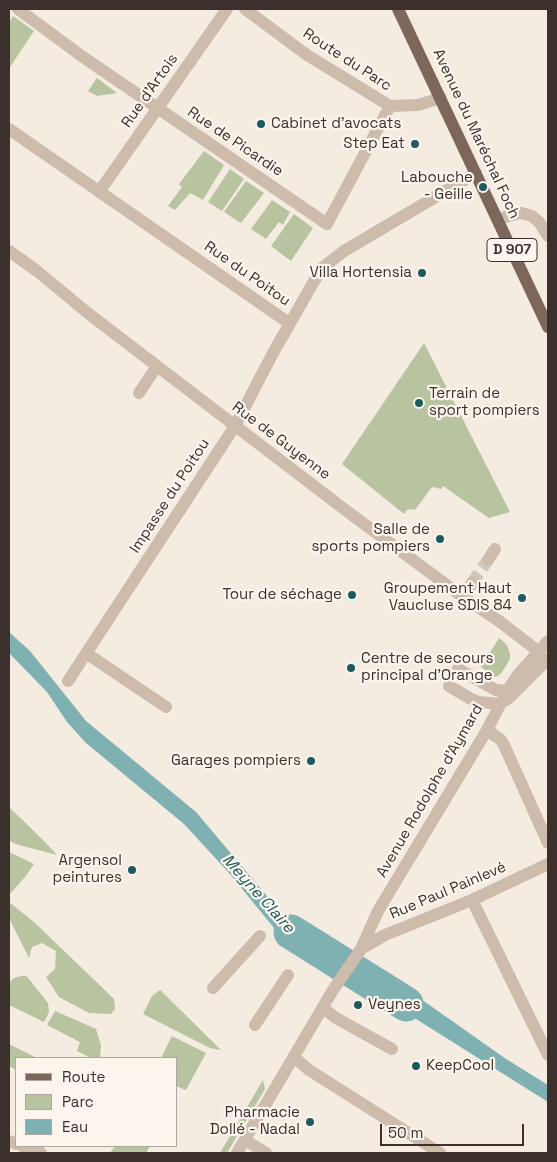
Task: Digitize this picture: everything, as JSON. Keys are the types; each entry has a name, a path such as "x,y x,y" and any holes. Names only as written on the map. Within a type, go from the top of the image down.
{"main road":[{"name":"Avenue du Maréchal Foch","path":"398,9 548,327"}],"street":[{"name":"Rue de Picardie","path":"18,9 157,109 327,224 390,106"},
{"name":"Rue d'Artois","path":"99,192 227,9"},
{"name":"Route du Parc","path":"245,9 307,55 390,106 418,106 441,98"},
{"name":"Rue du Poitou","path":"9,129 290,323 321,270 344,251 476,173"},
{"path":"498,219 520,213 532,216 539,222 548,236"},
{"name":"Rue de Guyenne","path":"10,255 348,512 463,597 500,621 543,655"},
{"name":"Impasse du Poitou","path":"68,681 236,426 290,323"},
{"path":"139,393 157,366"},
{"path":"488,560 496,549"},
{"path":"463,597 472,582"},
{"name":"Avenue Rodolphe d'Aymard","path":"237,1153 322,1008 361,949 378,911 487,730 499,704 507,691 543,655 548,641"},
{"path":"86,653 166,707"},
{"path":"449,686 471,700 499,704 509,698 523,684 543,655"},
{"path":"458,669 489,687 507,691 523,684"},
{"path":"487,730 500,739 504,745 548,843"},
{"name":"Rue Paul Painlevé","path":"361,949 385,935 472,900 548,864"},
{"path":"472,900 548,1054"},
{"path":"378,911 385,935"},
{"path":"213,988 260,936"},
{"path":"255,1024 288,975"},
{"path":"322,1008 336,1018 392,1049"},
{"path":"294,1057 309,1070 440,1153"},
{"path":"245,1140 266,1153"},
{"path":"25,1147 41,1153"}],"green space":[{"path":"13,16 34,31 10,67 9,23"},
{"path":"97,78 117,93 97,96 88,91"},
{"path":"204,151 224,165 203,200 190,193 175,210 168,206 182,187 179,184"},
{"path":"230,169 244,179 222,211 208,202"},
{"path":"246,181 264,193 241,223 224,212"},
{"path":"272,200 290,212 283,225 279,222 266,239 251,229"},
{"path":"294,214 313,228 291,261 271,246"},
{"name":"Terrain de sport pompiers","path":"424,343 510,512 489,518 443,486 441,489 432,487 415,510 407,510 404,514 342,464"},
{"path":"499,638 507,645 510,659 503,671 494,677 481,667"},
{"path":"9,807 43,840 57,855 9,841"},
{"path":"9,852 34,864 9,895"},
{"path":"9,902 34,922 114,999 115,1009 111,1014 89,1013 59,997 46,977 55,969 56,951 42,943 32,947 29,958 9,918"},
{"path":"26,976 29,979 48,1003 49,1012 44,1022 9,1005 9,983 14,978"},
{"path":"160,990 221,1050 210,1048 143,1014 152,996"},
{"path":"55,1011 96,1029 101,1045 100,1057 89,1057 77,1051 80,1042 47,1025"},
{"path":"172,1036 206,1053 186,1090 178,1087 178,1057 162,1057"},
{"path":"9,1044 35,1057 15,1057 15,1069 9,1066"},
{"path":"263,1080 265,1089 227,1153 220,1153"},
{"path":"114,1147 149,1147 146,1153 110,1153"}],"water":[{"path":"9,632 30,651 86,721 196,812 282,914 334,950 326,965 299,949 274,928 230,874 184,824 86,743 67,722 47,692 9,653"},
{"path":"374,966 506,1059 548,1085 548,1102 362,985"}],"waterway":[{"name":"Meyne Claire","path":"291,932 406,1004"}],"tunnel":[{"path":"472,583 488,560"}],"place":[{"name":"Cabinet d'avocats","path":"261,124"},
{"name":"Step Eat","path":"415,144"},
{"name":"Labouche - Geille","path":"483,187"},
{"name":"Villa Hortensia","path":"422,273"},
{"name":"Terrain de sport pompiers","path":"419,403"},
{"name":"Salle de sports pompiers","path":"440,539"},
{"name":"Tour de séchage","path":"352,595"},
{"name":"Groupement Haut Vaucluse SDIS 84","path":"522,598"},
{"name":"Centre de secours principal d'Orange","path":"351,668"},
{"name":"Garages pompiers","path":"311,761"},
{"name":"Argensol peintures","path":"132,870"},
{"name":"Veynes","path":"358,1005"},
{"name":"KeepCool","path":"416,1066"},
{"name":"Pharmacie Dollé - Nadal","path":"310,1122"}]}
